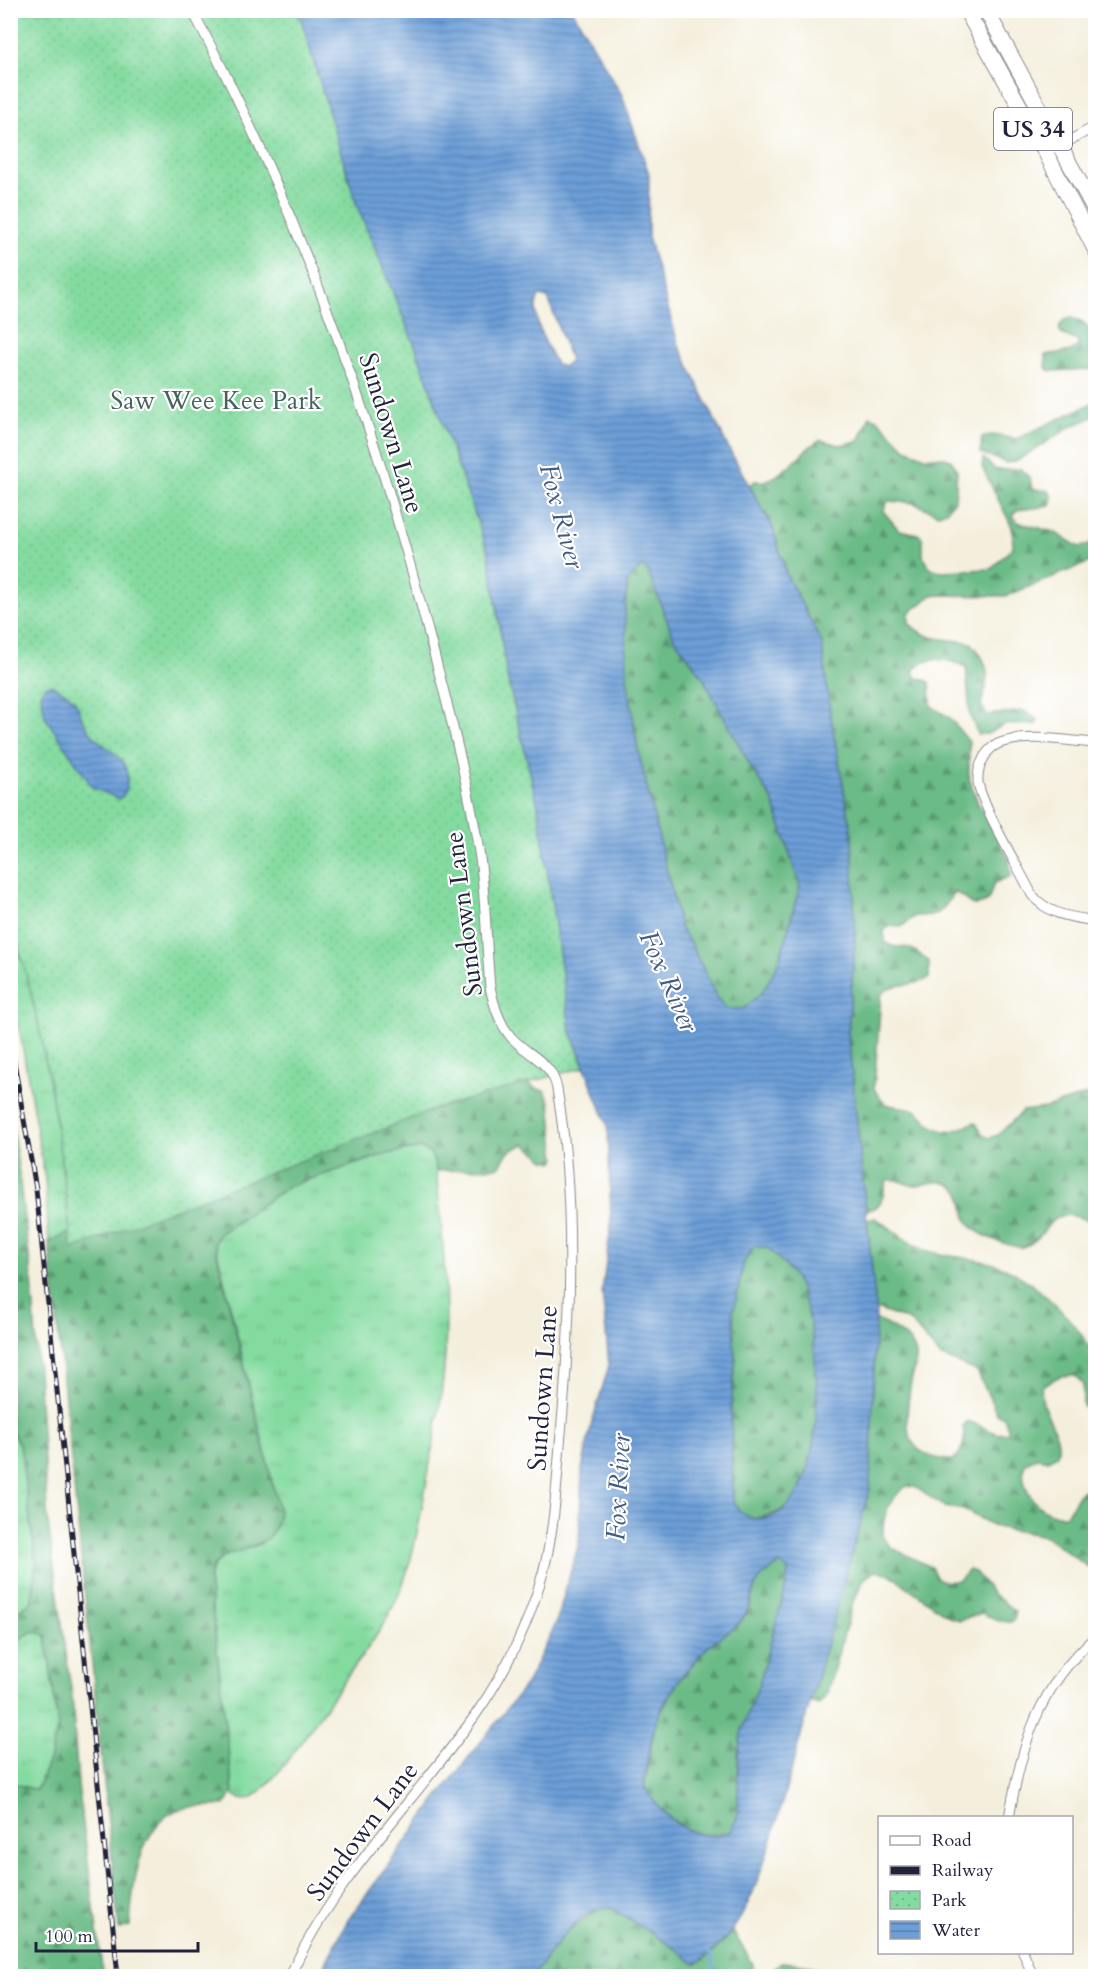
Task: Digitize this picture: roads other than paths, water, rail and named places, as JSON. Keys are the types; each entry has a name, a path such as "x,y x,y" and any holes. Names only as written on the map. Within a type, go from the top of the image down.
{"main road":[{"name":"US 34","path":"966,10 1053,150 1095,212"},
{"name":"US 34","path":"986,10 1053,150 1095,251"}],"street":[{"name":"Sundown Lane","path":"192,10 225,73 327,303 365,410 420,600 465,785 480,859 492,995 498,1016 510,1036 547,1065 553,1075 561,1122 565,1171 570,1281 567,1363 554,1515 544,1569 528,1619 508,1662 474,1716 348,1882 300,1953 290,1977"},
{"path":"1053,150 1095,126"},
{"path":"1095,743 1020,739 1000,743 988,750 981,763 978,781 985,801 1032,895 1042,907 1056,914 1095,921"},
{"path":"1009,1816 1024,1746 1037,1711 1045,1695 1074,1655 1095,1636"},
{"path":"1023,1954 1032,1976"}],"water":[{"name":"Fox River","path":"296,11 573,11 622,95 649,174 648,237 678,343 728,447 773,528 786,574 822,643 830,713 852,834 855,939 848,1034 876,1309 870,1488 772,1839 753,1893 725,1939 695,1964 678,1950 610,1907 598,1909 576,1923 556,1944 533,1976 319,1976 348,1920 444,1789 527,1683 556,1623 579,1542 582,1469 591,1426 609,1365 602,1291 611,1226 608,1127 570,1029 538,806 507,676 489,554 416,348 356,203 302,22","holes":["539,296 548,298 570,360 564,367 556,364 544,340 538,322 536,304","642,566 648,571 674,638 702,676 750,765 773,801 800,886 779,962 762,993 743,1009 727,1009 717,998 691,944 681,930 638,750 627,678 625,606 628,580","753,1247 767,1247 793,1275 807,1308 816,1372 817,1408 813,1443 806,1474 793,1499 775,1515 753,1519 740,1512 733,1501 731,1411 735,1363 733,1311 744,1262","780,1564 788,1570 786,1586 760,1681 742,1729 738,1755 738,1814 731,1831 717,1835 692,1832 670,1818 644,1786 654,1730 665,1702 678,1682 692,1663 712,1643 740,1622 750,1604 756,1585 768,1572"]},
{"path":"51,685 75,701 91,733 116,754 125,766 127,786 119,799 93,788 45,717 41,694 45,686"}],"waterway":[{"path":"710,1953 718,1976"}],"railway":[{"path":"10,1039 36,1189 118,1976"}],"park label":[{"name":"Saw Wee Kee Park","path":"216,400"}]}
